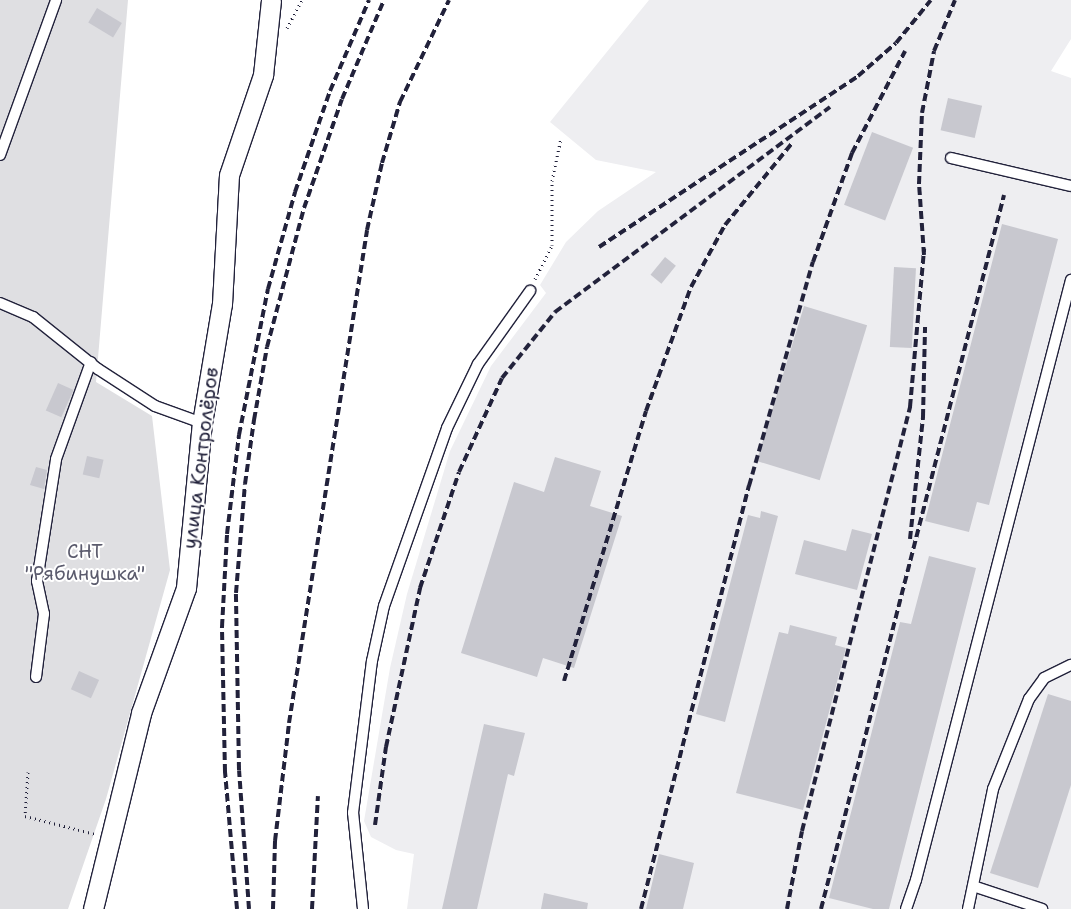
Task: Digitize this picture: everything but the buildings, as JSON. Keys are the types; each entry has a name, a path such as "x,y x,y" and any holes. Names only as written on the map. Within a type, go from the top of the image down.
{"street":[{"name":"улица Контролёров","path":"93,909 112,839 141,713 186,588 202,423 222,304 229,175 263,75 271,0"}],"lane":[{"path":"0,155 56,0"},
{"path":"951,158 1071,186"},
{"path":"906,909 916,880 1071,280"},
{"path":"363,909 353,813 372,662 384,606 447,428 478,364 530,291"},
{"path":"0,303 32,317 90,362 155,406 202,423"},
{"path":"36,677 44,614 37,580 56,459 90,362"},
{"path":"968,909 982,833 993,789 1029,699 1044,678 1071,665"},
{"path":"973,886 1042,909"}],"path":[{"path":"530,291 552,245 552,181 561,138"},
{"path":"28,772 25,816 112,839"}],"shaded area":[{"path":"649,0 1071,0 1071,39 1051,71 1071,78 1071,909 407,909 414,854 396,850 371,837 364,821 390,668 407,594 450,451 491,366 546,293 540,285 566,242 598,211 656,172 596,160 550,122"}],"green space":[{"name":"СНТ \"Рябинушка\"","path":"0,0 128,0 96,382 152,416 170,570 106,799 68,909 0,909"}],"railway":[{"path":"237,909 225,772 222,627 227,534 239,435 268,289 295,192 330,91 369,0"},
{"path":"249,909 239,770 236,593 245,484 254,420 267,347 304,208 342,99 384,0"},
{"path":"273,909 275,841 289,723 367,230 382,163 400,102 449,0"},
{"path":"599,247 858,76 896,43 931,0"},
{"path":"924,255 919,184 922,113 934,51 955,0"},
{"path":"641,909 749,486 813,262 852,153 905,51"},
{"path":"375,825 386,747 420,588 459,472 502,378 555,312 830,107"},
{"path":"564,681 646,411 691,287 725,225 793,142"},
{"path":"821,909 1004,195"},
{"path":"787,909 802,831 910,407 924,249"},
{"path":"910,539 923,417 925,327"},
{"path":"312,909 318,796"}]}
